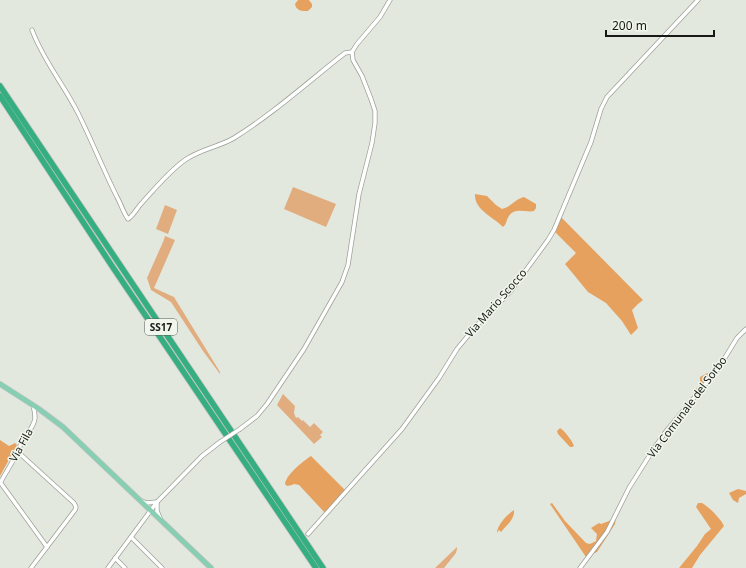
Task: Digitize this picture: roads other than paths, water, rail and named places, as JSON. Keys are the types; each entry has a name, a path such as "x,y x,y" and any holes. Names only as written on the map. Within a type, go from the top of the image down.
{"highway":[{"name":"SS17","path":"0,86 322,568"},
{"name":"SS17","path":"0,96 112,266 316,568"}],"main road":[{"path":"0,384 33,405 63,427 211,568"}],"street":[{"path":"108,568 157,502 202,456 257,416 267,404 304,349 342,282 348,265 359,194 372,143 375,122 375,112 371,99 362,76 353,60 352,52 380,17 390,0"},
{"name":"Via Mario Scocco","path":"308,534 402,429 439,378 457,349 476,326 510,292 540,252 554,230 593,138 601,108 607,97 698,0"},
{"path":"32,30 43,55 78,114 91,142 98,153 110,183 128,219 174,169 185,160 200,151 232,139 282,106 345,53 352,52"},
{"name":"Via Comunale del Sorbo","path":"580,568 607,532 629,488 653,450 681,413 718,369 736,338 746,329"},
{"name":"Via Fila","path":"0,482 18,452 19,446 34,423 35,418 33,405"},
{"path":"18,452 74,503 76,507 33,567"},
{"path":"0,482 48,547"},
{"path":"141,501 157,502"},
{"path":"157,502 157,512 160,519"},
{"path":"131,537 162,568"},
{"path":"115,558 125,568"}]}
